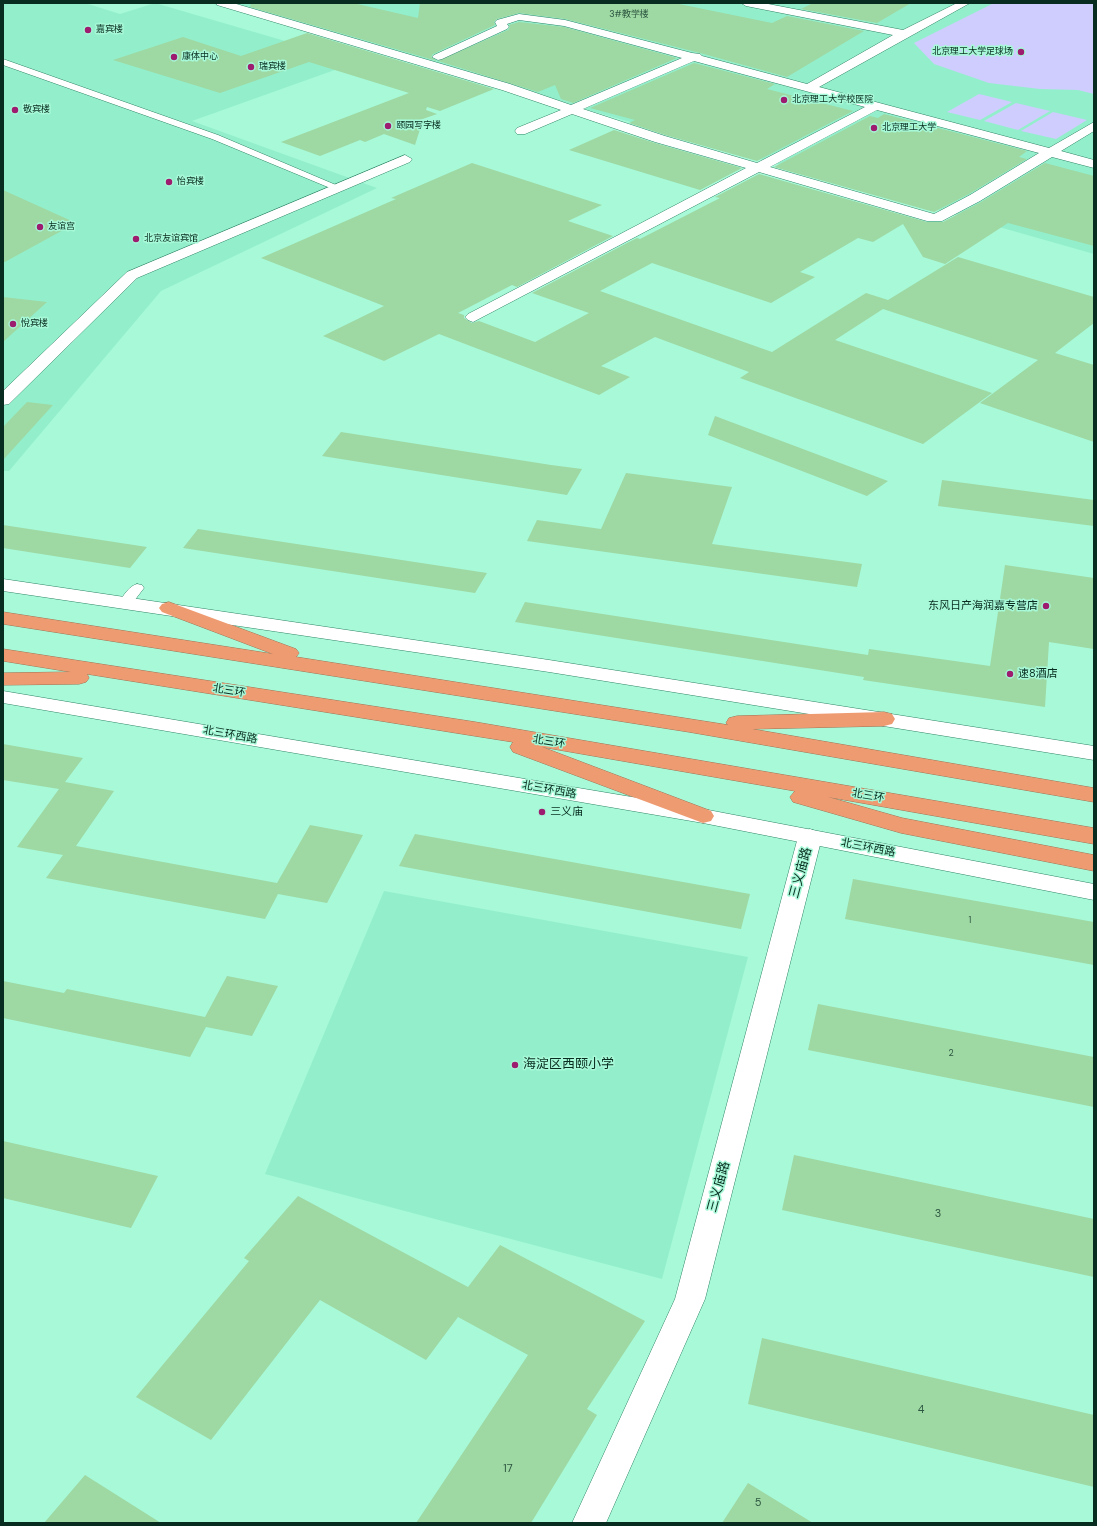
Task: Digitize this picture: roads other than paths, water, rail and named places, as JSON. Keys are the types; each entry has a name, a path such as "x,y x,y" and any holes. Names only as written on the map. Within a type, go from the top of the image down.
{"highway":[{"path":"169,608 333,669"},
{"path":"3,618 689,725 1094,794"},
{"name":"北三环","path":"3,655 475,729 1094,836"},
{"path":"3,679 139,677"},
{"path":"689,725 884,719"},
{"path":"475,729 703,816"},
{"path":"680,764 901,825 1094,863"}],"street":[{"path":"221,3 499,84 660,139 932,218 937,218 975,198 1094,126"},
{"path":"746,3 904,34"},
{"path":"810,87 904,34 965,3"},
{"path":"438,57 503,27 500,22 520,17 565,23 696,56 1094,164"},
{"path":"520,131 696,56"},
{"path":"473,318 877,105"},
{"path":"6,394 132,275 405,160"},
{"path":"3,585 132,595 169,608 1094,753"},
{"name":"北三环西路","path":"3,697 703,816 1094,892"},
{"name":"三义庙路","path":"589,1523 690,1299 810,837"}],"lane":[{"path":"3,62 215,137 338,188"}],"place":[{"name":"嘉宾楼","path":"88,30"},
{"name":"北京理工大学足球场","path":"1021,52"},
{"name":"康体中心","path":"174,57"},
{"name":"瑞宾楼","path":"251,67"},
{"name":"北京理工大学校医院","path":"784,100"},
{"name":"敬宾楼","path":"15,110"},
{"name":"颐园写字楼","path":"388,126"},
{"name":"北京理工大学","path":"874,128"},
{"name":"怡宾楼","path":"169,182"},
{"name":"友谊宫","path":"40,227"},
{"name":"北京友谊宾馆","path":"136,239"},
{"name":"悅宾楼","path":"13,324"},
{"name":"东风日产海润嘉专营店","path":"1046,606"},
{"name":"速8酒店","path":"1010,674"},
{"name":"三义庙","path":"542,812"},
{"name":"海淀区西颐小学","path":"515,1065"}]}
